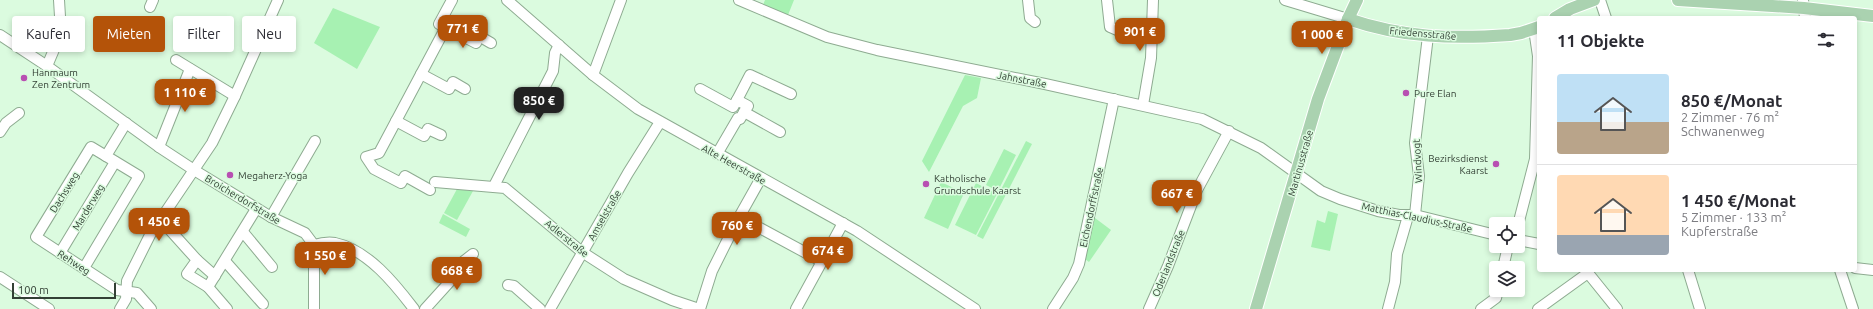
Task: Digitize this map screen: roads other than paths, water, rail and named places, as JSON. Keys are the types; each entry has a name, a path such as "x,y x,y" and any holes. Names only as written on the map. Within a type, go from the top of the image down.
{"main road":[{"name":"Martinusstraße","path":"1256,309 1320,93 1348,19 1357,0"},
{"path":"1559,16 1594,0"},
{"path":"1678,0 1804,9 1873,16"},
{"name":"Friedensstraße","path":"1348,19 1384,30 1428,36 1498,36 1521,33 1536,28"}],"street":[{"path":"47,66 61,33 59,0"},
{"path":"120,309 126,299 127,281 160,218 212,143 278,0"},
{"path":"452,0 439,24 476,43 479,36 492,43"},
{"name":"Alte Heerstraße","path":"506,0 593,75 627,102 717,154 843,223 975,309"},
{"path":"593,75 621,0"},
{"name":"Jahnstraße","path":"739,0 826,37 877,50 1143,105 1202,119 1261,148 1296,174"},
{"path":"1028,0 1030,18 1035,22"},
{"path":"1108,0 1110,27 1117,30"},
{"path":"1143,105 1151,58 1153,0"},
{"name":"Friedensstraße","path":"1285,0 1348,19"},
{"path":"1600,0 1605,16"},
{"path":"441,135 428,129 424,136 396,121 446,27"},
{"path":"1536,28 1537,42"},
{"name":"Broicherdorfstraße","path":"0,35 47,66 194,170 256,209 305,233 314,244"},
{"name":"Windvogt","path":"1388,309 1395,282 1396,263 1411,216 1419,176 1415,143 1428,36"},
{"path":"494,186 553,71 555,53 559,45"},
{"path":"176,60 190,70 235,96"},
{"path":"160,147 190,70"},
{"path":"421,74 449,89 453,82 466,89"},
{"path":"780,132 741,115 730,113 750,75 791,94"},
{"path":"700,89 735,103 748,106 717,154"},
{"path":"1520,217 1535,158 1537,90"},
{"name":"Eichendorffstraße","path":"1052,309 1073,278 1079,264 1114,99"},
{"path":"0,132 6,123 19,113"},
{"name":"Adlerstraße","path":"396,121 379,153 366,156 374,169 401,183 405,176 432,186 494,186 505,188 513,193 582,252 624,279 672,300 699,309"},
{"name":"Amselstraße","path":"550,309 582,252 660,122"},
{"path":"84,268 139,176 106,156 126,123"},
{"name":"Oderlandstraße","path":"1149,309 1198,190 1229,131"},
{"path":"271,217 315,141"},
{"name":"Dachsweg","path":"36,237 91,147 106,156"},
{"name":"Marderweg","path":"60,253 115,162"},
{"name":"Matthias-Claudius-Straße","path":"1296,174 1321,191 1378,211 1411,216 1489,233"},
{"path":"699,309 712,272 738,219 761,178"},
{"path":"208,287 256,209"},
{"path":"160,218 197,260 215,276"},
{"path":"738,219 764,230 821,261"},
{"path":"796,309 843,223"},
{"path":"243,232 272,267"},
{"name":"Rehweg","path":"36,237 117,290 138,293 151,309"},
{"path":"1525,241 1537,244"},
{"path":"314,309 314,244 335,243 348,248 369,261 392,280 414,309"},
{"path":"425,309 454,277 464,261 474,254"},
{"path":"197,260 188,274 208,287 226,309"},
{"path":"225,261 263,304"},
{"path":"1857,268 1873,270"},
{"path":"1538,309 1587,272"},
{"path":"1589,272 1617,309"},
{"path":"1689,272 1700,309"},
{"path":"1841,272 1853,309"},
{"path":"0,277 49,309"},
{"path":"508,285 514,286 540,309"},
{"path":"1481,309 1496,297"}],"place":[{"name":"Hanmaum Zen Zentrum","path":"24,78"},
{"name":"Pure Elan","path":"1406,93"},
{"name":"Bezirksdienst Kaarst","path":"1496,164"},
{"name":"Megaherz-Yoga","path":"230,175"},
{"name":"Katholische Grundschule Kaarst","path":"926,184"}]}
